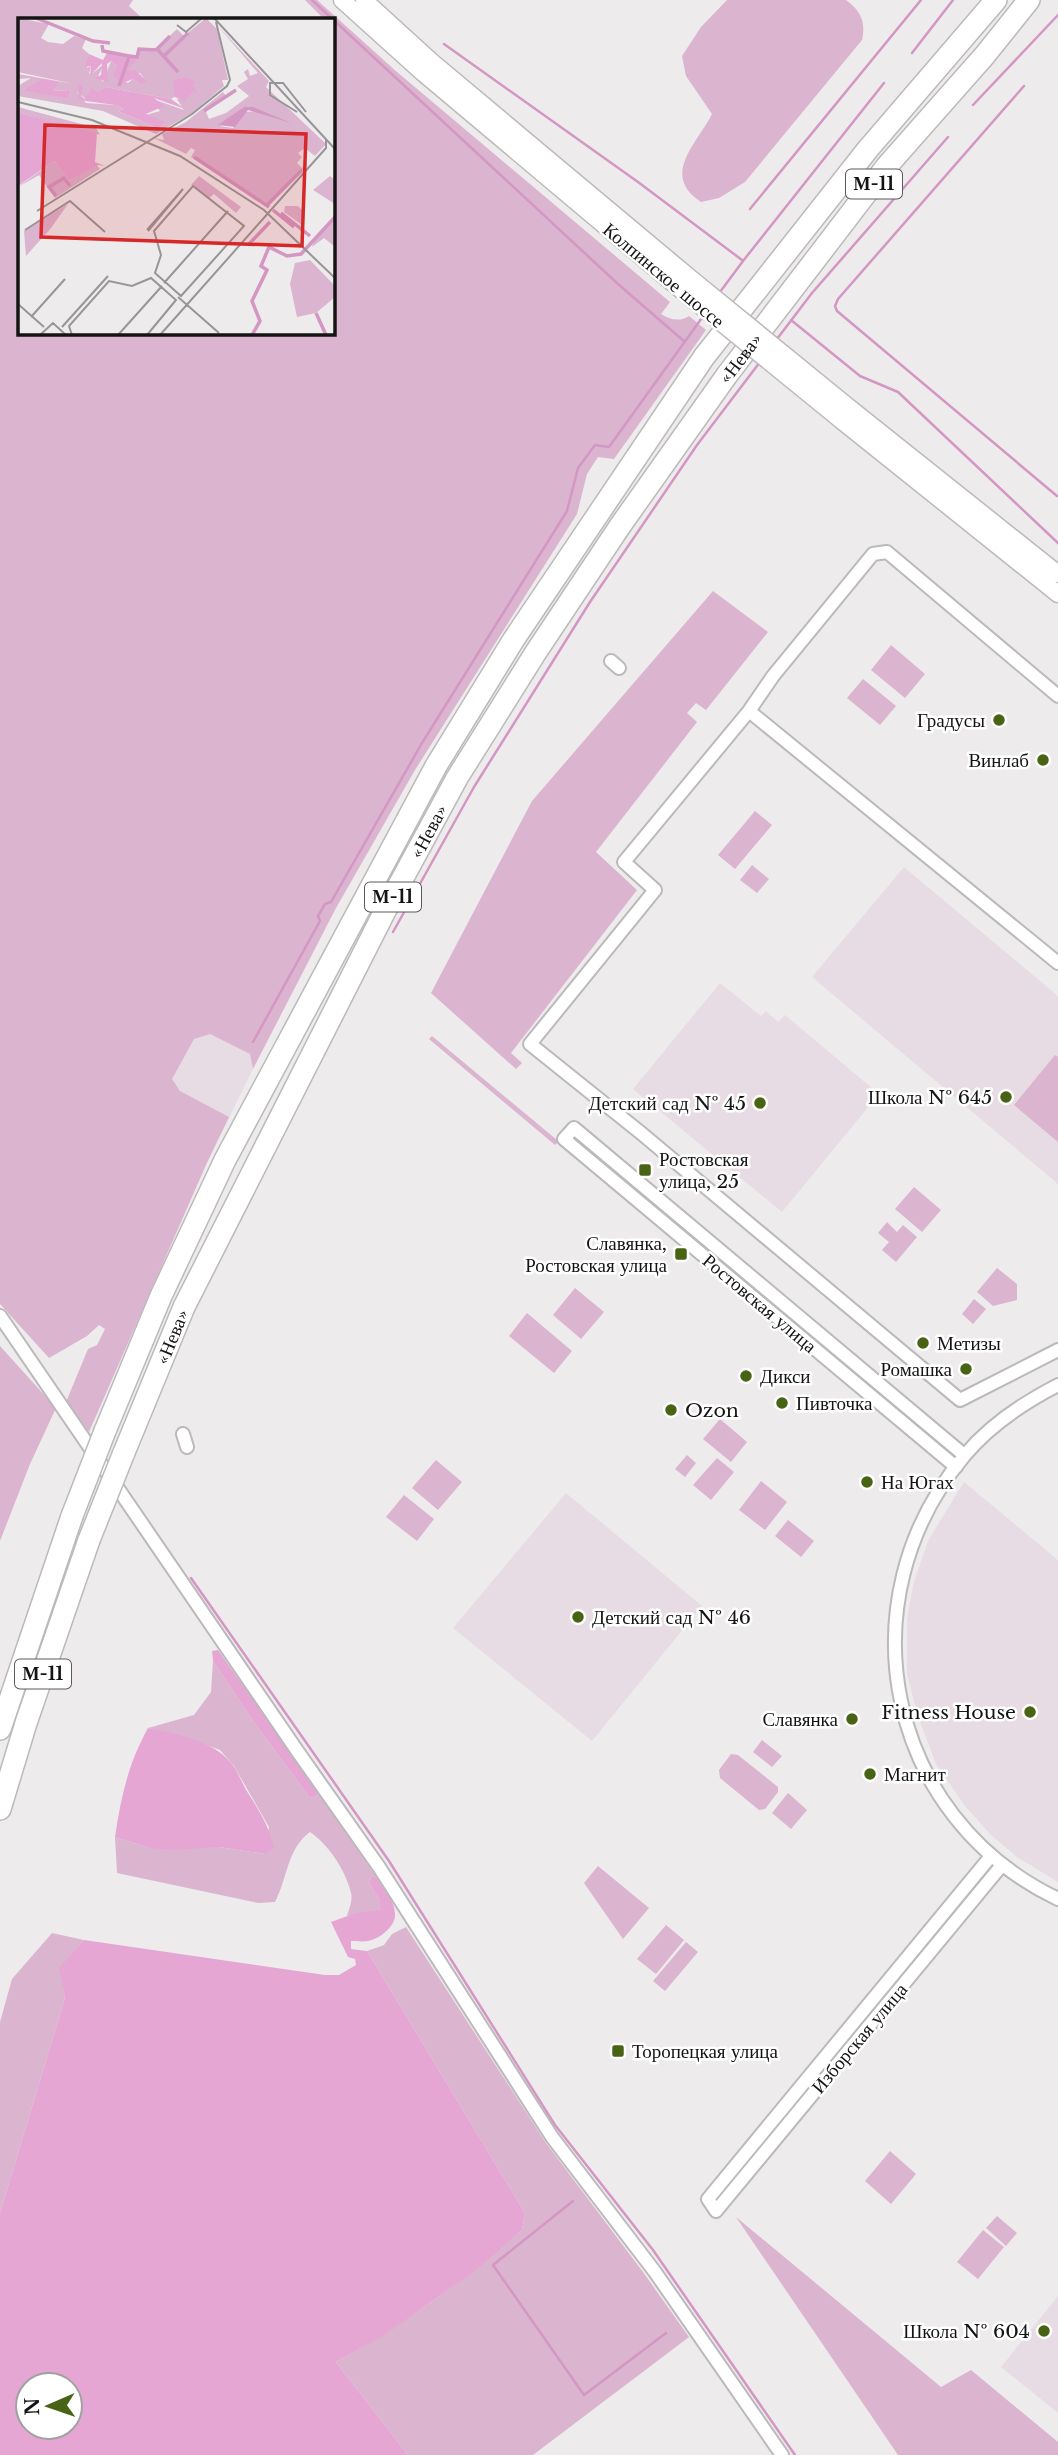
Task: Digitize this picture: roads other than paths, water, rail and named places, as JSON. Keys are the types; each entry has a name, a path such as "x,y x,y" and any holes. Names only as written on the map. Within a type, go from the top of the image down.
{"highway":[{"name":"«Нева»","path":"0,1729 72,1516 161,1296 225,1160 436,766 514,639 704,357 868,149 996,0"},
{"name":"«Нева»","path":"0,1809 26,1723 89,1540 184,1307 385,911 457,778 612,538 727,374 887,166 985,55 1029,0"}],"main road":[{"name":"Колпинское шоссе","path":"342,0 423,73 846,415 1058,594"},
{"name":"Колпинское шоссе","path":"364,0 685,283"},
{"name":"Колпинское шоссе","path":"846,415 1058,575"}],"street":[{"path":"1058,696 887,552 873,554 624,862 655,890 530,1044 641,1133 960,1401 1058,1350"},
{"path":"749,710 1058,963"},
{"name":"Ростовская улица","path":"956,1467 564,1139 574,1128 964,1455"},
{"path":"0,1316 379,1867 552,2137 655,2272 782,2455"},
{"path":"1058,1385 1008,1415 964,1455 931,1504 905,1566 897,1602 894,1638 895,1673 905,1719 926,1774 959,1823 991,1856 1022,1880 1058,1899"},
{"name":"Изборская улица","path":"991,1856 708,2199 716,2211 1002,1865"}],"waterway":[{"path":"312,0 331,18"},
{"path":"750,209 921,0"},
{"path":"912,53 953,0"},
{"path":"973,105 1058,15"},
{"path":"334,20 618,284 685,342"},
{"path":"444,44 638,182 742,260"},
{"path":"720,292 884,83"},
{"path":"1024,86 838,299 835,306 837,311 1057,496"},
{"path":"777,339 812,293 948,137"},
{"path":"253,1042 320,921 318,916 325,904 331,902 422,743 567,511 578,468 595,445 609,447 704,315"},
{"path":"791,320 860,376 898,392 1058,543"},
{"path":"393,932 474,787 590,602 697,445 760,362"},
{"path":"191,1578 389,1861 555,2125 653,2250 795,2455"},
{"path":"573,2201 493,2265 584,2395 666,2333"}],"place":[{"name":"Градусы","path":"999,720"},
{"name":"Винлаб","path":"1043,760"},
{"name":"Школа № 645","path":"1006,1097"},
{"name":"Детский сад № 45","path":"760,1103"},
{"name":"Ростовская улица, 25","path":"645,1170"},
{"name":"Славянка, Ростовская улица","path":"681,1254"},
{"name":"Метизы","path":"923,1343"},
{"name":"Ромашка","path":"966,1369"},
{"name":"Дикси","path":"746,1376"},
{"name":"Пивточка","path":"782,1403"},
{"name":"Ozon","path":"671,1410"},
{"name":"На Югах","path":"867,1482"},
{"name":"Детский сад № 46","path":"578,1617"},
{"name":"Fitness House","path":"1030,1712"},
{"name":"Славянка","path":"852,1719"},
{"name":"Магнит","path":"870,1774"},
{"name":"Торопецкая улица","path":"618,2051"},
{"name":"Школа № 604","path":"1044,2331"}]}
